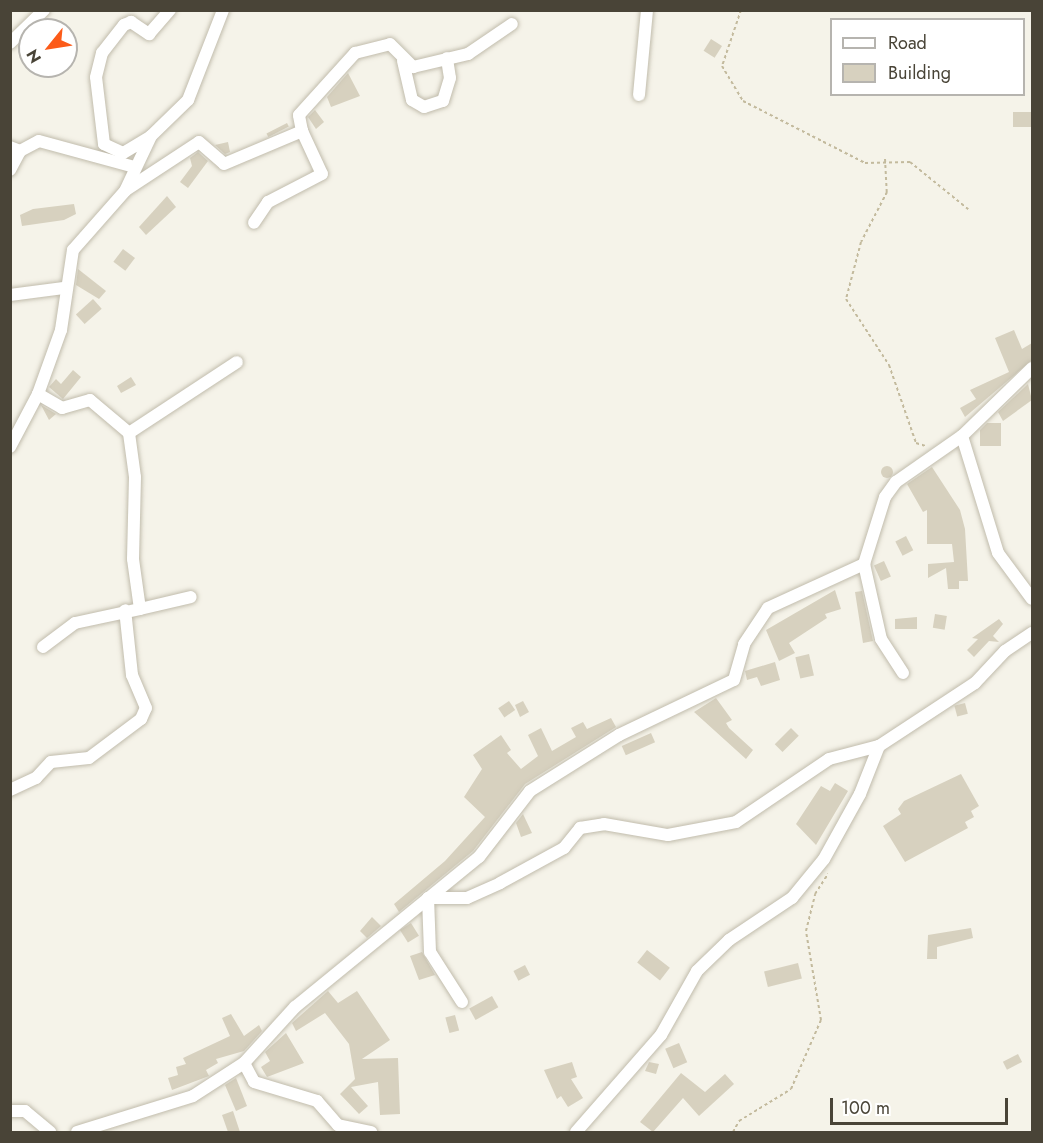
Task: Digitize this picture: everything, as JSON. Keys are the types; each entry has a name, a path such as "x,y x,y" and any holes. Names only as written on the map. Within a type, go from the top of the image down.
{"street":[{"path":"10,43 44,10"},
{"path":"170,10 149,34 131,22 124,25 102,53 96,77 104,144 123,153 151,136 188,99 223,10"},
{"path":"639,95 647,10"},
{"path":"254,222 268,202 322,174 302,131 299,115 355,53 390,44 403,61 413,67 468,54 512,24"},
{"path":"403,61 412,100 424,107 443,101 450,78 447,58"},
{"path":"10,447 38,394 61,330 64,288 73,250 125,191 199,142 224,164 302,131"},
{"path":"125,191 151,136"},
{"path":"10,170 15,149 39,141 135,167"},
{"path":"10,296 64,288"},
{"path":"129,433 237,362"},
{"path":"903,673 881,639 864,564 885,497 896,482 962,436 1032,368"},
{"path":"38,394 62,408 90,400 129,433 135,477 133,559 140,609"},
{"path":"962,436 998,553 1032,599"},
{"path":"77,1132 193,1096 244,1062 295,1007 479,857 530,791 619,735 734,680 744,644 768,608 864,564"},
{"path":"43,647 75,623 191,597"},
{"path":"10,790 36,778 51,762 89,758 141,718 146,708 132,675 125,610"},
{"path":"428,898 467,898 500,883 564,848 580,828 604,824 668,835 736,822 829,759 879,746 975,683 1005,651 1032,633"},
{"path":"576,1132 661,1035 697,971 729,940 792,898 824,859 860,794 879,746"},
{"path":"428,898 430,952 462,1002"},
{"path":"244,1062 254,1082 317,1101 338,1125 370,1132"},
{"path":"10,1111 25,1111 50,1132"}],"path":[{"path":"741,10 722,66 743,101 865,163 885,159 910,162 968,208"},
{"path":"885,159 887,192 861,242 846,299 889,366 916,443 946,446"},
{"path":"733,1132 739,1121 791,1089 821,1020 806,931 815,894 829,876 824,859"}],"building":[{"path":"711,39 722,46 715,58 704,51"},
{"path":"348,73 360,96 331,107 327,97"},
{"path":"315,110 324,122 316,129 308,117"},
{"path":"1013,112 1032,112 1032,127 1013,127"},
{"path":"287,123 289,127 268,137 267,133"},
{"path":"228,142 230,152 225,154 215,145"},
{"path":"198,152 208,161 188,188 180,182 192,166 190,158"},
{"path":"167,196 176,207 146,235 139,227"},
{"path":"74,204 76,214 64,220 22,226 20,215 33,209"},
{"path":"123,249 135,258 125,271 113,262"},
{"path":"78,269 106,291 99,299 76,285"},
{"path":"93,299 102,309 85,324 76,314"},
{"path":"1014,330 1022,349 1032,343 1032,360 965,417 960,408 976,399 970,390 1009,372 995,338"},
{"path":"73,370 81,377 63,399 49,387 56,379 61,384"},
{"path":"131,377 136,385 121,393 117,386"},
{"path":"1028,384 1032,400 1003,421 998,412"},
{"path":"41,405 56,414 49,420"},
{"path":"987,423 1001,423 1001,446 980,446 980,430"},
{"path":"889,466 893,472 889,478 885,478 881,470"},
{"path":"932,467 960,510 965,529 968,581 959,581 959,589 948,589 946,568 928,578 928,564 954,562 952,544 927,544 927,510 923,512 907,484"},
{"path":"906,536 913,550 903,556 895,541"},
{"path":"884,561 891,577 881,581 874,565"},
{"path":"835,590 841,609 825,614 827,618 789,643 795,653 779,661 766,630"},
{"path":"862,591 873,641 863,643 855,592"},
{"path":"935,614 947,616 945,630 933,628"},
{"path":"917,617 917,629 895,629 895,619"},
{"path":"999,619 1003,624 993,636 999,642 989,641 974,657 967,650 978,639 972,638"},
{"path":"809,654 814,675 800,679 795,657"},
{"path":"775,662 780,680 761,686 757,677 747,680 745,671"},
{"path":"716,698 732,720 726,723 729,728 753,750 746,759 694,712"},
{"path":"509,701 515,710 504,717 498,708"},
{"path":"523,701 529,712 520,717 515,705"},
{"path":"965,703 968,714 957,716 954,706"},
{"path":"611,718 616,727 525,784 473,851 399,912 394,904 445,861 485,817 464,797 482,769 473,755 501,735 511,750 507,753 521,769 538,756 528,735 541,728 552,751 576,737 571,728 583,722 587,729"},
{"path":"791,728 799,736 783,752 775,744"},
{"path":"651,733 655,742 626,755 622,746"},
{"path":"961,774 979,806 971,811 974,817 965,822 968,828 905,862 883,826 901,814 898,809 904,801"},
{"path":"835,783 848,791 816,845 796,824 821,786 830,791"},
{"path":"523,814 532,833 521,837 516,823"},
{"path":"372,917 381,926 367,938 360,931"},
{"path":"411,923 419,936 408,943 400,930"},
{"path":"971,928 973,938 937,947 937,959 927,959 928,935"},
{"path":"647,950 670,968 660,980 637,963"},
{"path":"422,952 435,975 419,980 410,956"},
{"path":"798,963 802,979 768,987 764,971"},
{"path":"525,965 530,975 518,981 513,971"},
{"path":"328,991 338,1003 357,991 390,1040 362,1059 398,1058 400,1114 380,1115 378,1082 351,1087 368,1106 359,1114 340,1094 355,1079 349,1044 325,1013 296,1031 292,1023"},
{"path":"492,996 498,1007 476,1020 469,1009"},
{"path":"231,1014 244,1036 259,1025 262,1031 244,1051 216,1059 218,1063 206,1070 209,1076 172,1090 168,1078 178,1075 176,1067 186,1064 183,1058 230,1036 222,1018"},
{"path":"455,1015 459,1030 449,1033 445,1018"},
{"path":"286,1033 304,1063 267,1077 261,1067 270,1061 265,1052"},
{"path":"679,1043 687,1062 673,1068 665,1049"},
{"path":"1018,1054 1022,1062 1007,1070 1003,1062"},
{"path":"572,1062 577,1077 571,1079 583,1098 568,1107 561,1096 557,1099 544,1070"},
{"path":"649,1062 659,1064 656,1074 645,1071"},
{"path":"681,1073 705,1092 725,1074 734,1084 699,1116 683,1098 653,1132 640,1122"},
{"path":"236,1078 247,1106 236,1111 225,1085"},
{"path":"233,1111 240,1132 228,1132 222,1115"}]}
